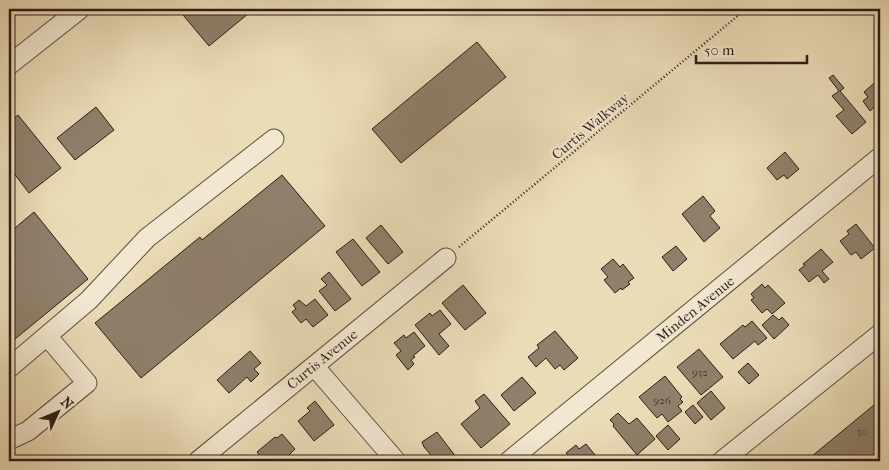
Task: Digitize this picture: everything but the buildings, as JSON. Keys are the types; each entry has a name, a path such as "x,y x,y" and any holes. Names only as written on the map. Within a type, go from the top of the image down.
{"street":[{"path":"9,64 80,9"},
{"path":"9,368 89,300 147,238 274,139"},
{"name":"Minden Avenue","path":"509,461 880,157"},
{"name":"Curtis Avenue","path":"198,461 446,258"},
{"path":"722,461 880,334"},
{"path":"9,440 28,431 87,383 47,336"},
{"path":"314,366 396,461"}],"path":[{"name":"Curtis Walkway","path":"446,258 746,9"}]}
